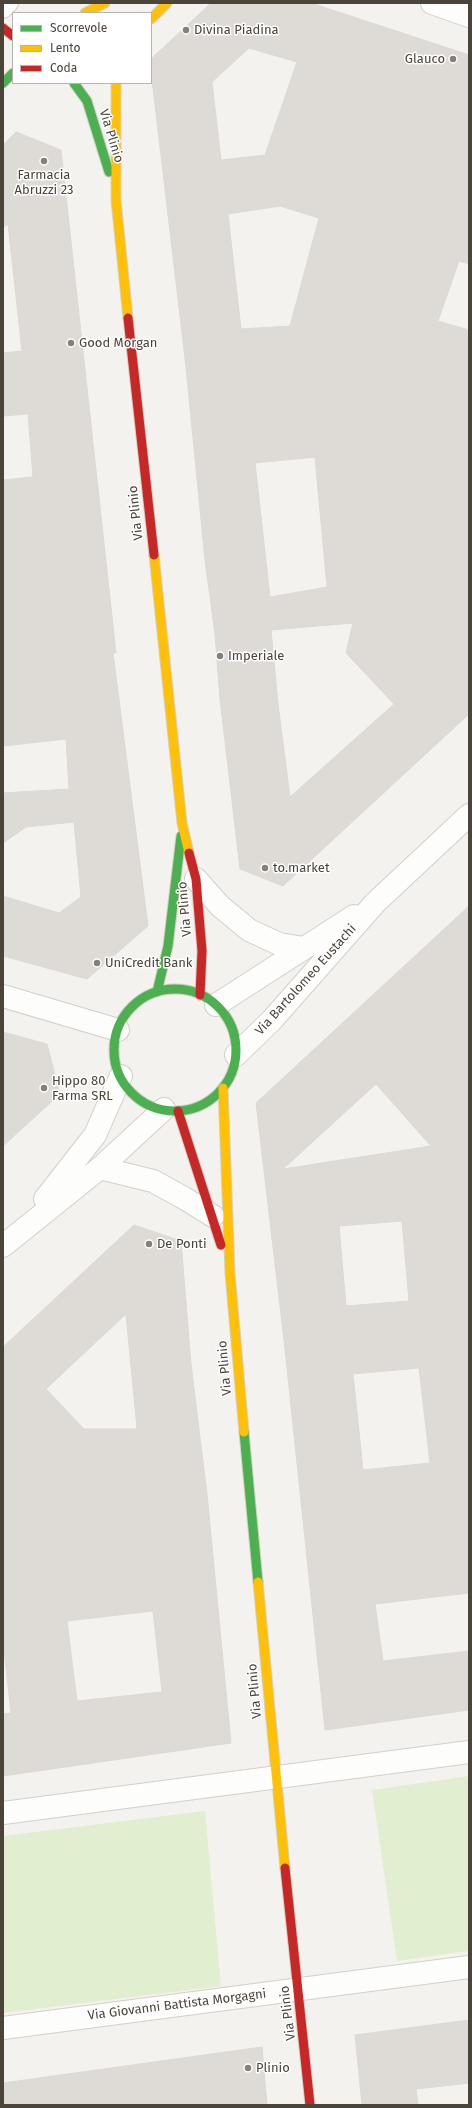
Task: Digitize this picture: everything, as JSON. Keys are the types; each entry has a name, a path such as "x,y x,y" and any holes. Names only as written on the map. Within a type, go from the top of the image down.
{"street":[{"path":"87,12 105,3"},
{"path":"152,18 167,3"},
{"path":"432,3 469,16"},
{"path":"3,28 12,35"},
{"path":"3,83 12,74"},
{"name":"Via Plinio","path":"75,84 87,101 116,200"},
{"name":"Via Plinio","path":"116,84 116,200 182,823 196,879 208,1000"},
{"name":"Via Bartolomeo Eustachi","path":"236,1055 272,1020 375,903 469,815"},
{"name":"Via Plinio","path":"157,992 168,946 182,823"},
{"name":"Via Bartolomeo Eustachi","path":"196,879 220,906 249,930 279,944 304,948"},
{"name":"Via Bartolomeo Eustachi","path":"171,1110 201,1105 210,1100 223,1088 232,1070 236,1055 234,1033 226,1016 208,1000 304,948 375,903"},
{"path":"171,1110 143,1102 130,1090 121,1076 114,1053 118,1030 123,1019 133,1006 157,992 178,990 208,1000"},
{"path":"3,996 118,1030"},
{"path":"10,1239 74,1164 95,1135 121,1076"},
{"name":"Via Plinio","path":"223,1088 230,1274 276,1777 310,2105"},
{"path":"10,1239 171,1110"},
{"name":"Via Plinio","path":"171,1110 213,1216 230,1274"},
{"path":"100,1168 153,1181 213,1216"},
{"path":"3,1812 469,1752"},
{"name":"Via Giovanni Battista Morgagni","path":"3,2028 469,1967"}],"lane":[{"path":"3,9 9,3"}],"green space":[{"path":"469,1776 469,1951 397,1961 372,1790"},
{"path":"205,1811 221,1986 3,2013 3,1836"}],"building":[{"path":"211,3 311,3 469,55 469,264 459,261 438,321 469,330 469,714 283,886 240,869 220,699 215,634 205,560 186,367 152,79 152,58","holes":["249,48 297,62 265,155 221,160 212,82","280,206 319,218 290,326 241,329 228,214","315,457 327,587 270,597 255,463","353,623 346,653 394,704 290,797 278,704 271,630"]},
{"path":"16,132 61,150 116,653 113,653 148,926 87,979 3,956 3,896 59,913 81,897 74,822 26,827 3,843 3,793 69,789 66,739 3,746 3,480 33,477 28,414 3,416 3,353 22,351 8,224 3,228 3,145"},
{"path":"469,906 469,1593 375,1604 383,1661 469,1651 469,1710 325,1730 285,1349 256,1103","holes":["376,1084 431,1146 283,1169","402,1221 409,1301 346,1306 339,1226","419,1368 430,1463 363,1470 353,1374"]},
{"path":"3,1032 47,1044 60,1094 3,1146"},
{"path":"134,1225 181,1241 191,1364 207,1494 231,1743 3,1776 3,1714 11,1713 3,1641 3,1347","holes":["126,1314 137,1429 84,1429 46,1389","153,1611 162,1692 77,1701 67,1621"]},
{"path":"469,2020 469,2083 416,2089 418,2105 362,2105 355,2035"},
{"path":"262,2047 267,2105 3,2105 3,2083"}],"traffic: fast":[{"path":"3,83 12,74"},
{"path":"75,84 87,101 109,172"},
{"path":"157,992 168,946 181,836"},
{"path":"175,989 198,994 218,1007 231,1027 236,1050 231,1073 218,1093 198,1106 175,1111 152,1106 132,1093 119,1073 114,1050 119,1027 132,1007 152,994 175,989"},
{"path":"244,1432 258,1582"}],"traffic: slow":[{"path":"87,12 105,3"},
{"path":"152,18 167,3"},
{"path":"116,84 116,200 128,318"},
{"path":"154,555 182,823 189,853"},
{"path":"223,1088 230,1273 244,1432"},
{"path":"258,1582 285,1868"}],"traffic: jam":[{"path":"3,28 12,35"},
{"path":"128,318 154,555"},
{"path":"189,853 196,879 202,951 200,995"},
{"path":"178,1111 221,1245"},
{"path":"285,1868 310,2105"}],"place":[{"name":"Divina Piadina","path":"186,30"},
{"name":"Glauco","path":"453,59"},
{"name":"Farmacia Abruzzi 23","path":"44,161"},
{"name":"Good Morgan","path":"71,343"},
{"name":"Imperiale","path":"220,656"},
{"name":"to.market","path":"265,868"},
{"name":"UniCredit Bank","path":"97,963"},
{"name":"Hippo 80 Farma SRL","path":"44,1088"},
{"name":"De Ponti","path":"149,1244"},
{"name":"Plinio","path":"248,2068"}]}
